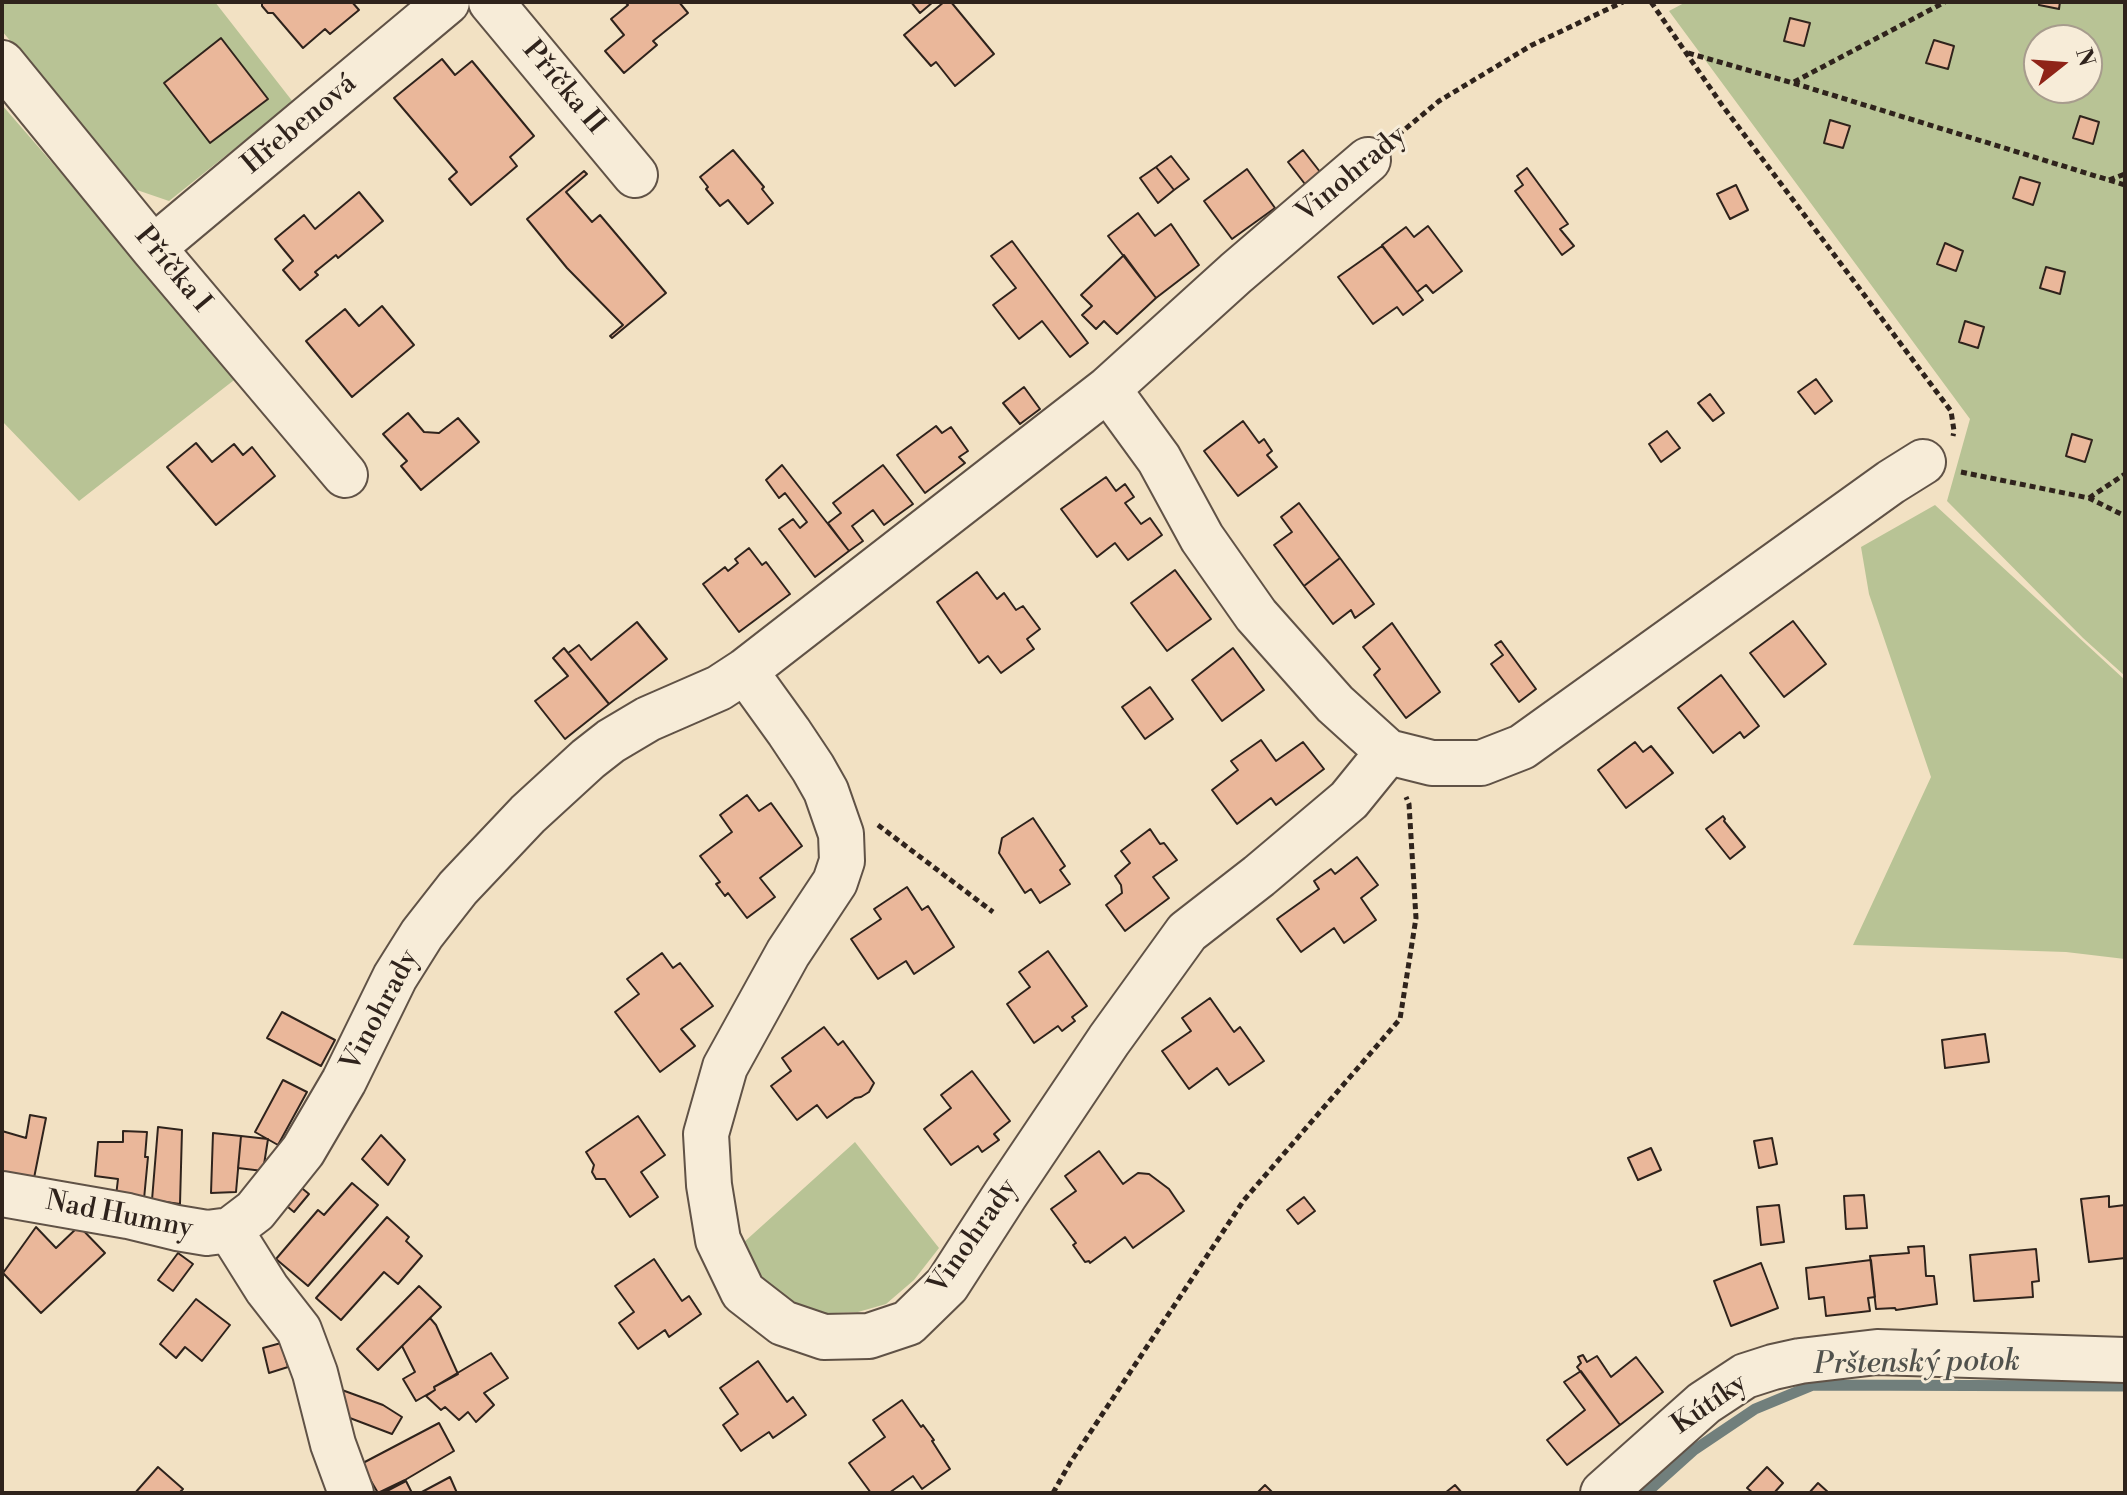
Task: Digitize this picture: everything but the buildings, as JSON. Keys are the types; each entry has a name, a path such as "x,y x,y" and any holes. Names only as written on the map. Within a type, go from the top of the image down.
{"street":[{"name":"Hřebenová","path":"153,248 447,2"},
{"name":"Příčka II","path":"491,2 635,175"},
{"name":"Příčka I","path":"2,63 345,475"},
{"name":"Vinohrady","path":"230,1230 255,1211 303,1151 344,1081 395,977 422,934 458,888 528,814 611,741 648,719 719,688 745,671 1108,389 1236,273 1368,160"},
{"path":"1108,389 1159,459 1202,538 1256,615 1335,704 1388,752 1432,763 1481,763 1522,747 1891,482 1944,459"},
{"name":"Vinohrady","path":"745,671 826,791 841,834 842,861 835,882 788,953 725,1067 706,1134 709,1185 718,1240 743,1292 783,1323 824,1337 869,1336 908,1323 947,1285 1109,1040 1187,932 1349,800 1388,752"},
{"name":"Nad Humny","path":"2,1194 207,1233 230,1230 267,1289 299,1330 351,1493"},
{"name":"Kútíky","path":"1603,1493 1704,1403 1745,1376 1773,1367 1877,1352 2125,1360"}],"path":[{"name":"Vinohrady","path":"1368,160 1439,101 1532,45 1623,2"},
{"path":"1651,2 1731,118 1951,411 1954,431 1944,459 2005,483 2089,498 2125,516"},
{"path":"1793,83 1945,2"},
{"path":"1687,53 2125,185"},
{"path":"2108,180 2125,174"},
{"path":"2089,498 2125,474"},
{"path":"1053,1493 1244,1200 1400,1019 1416,918 1409,804 1388,752"},
{"path":"835,815 874,821 993,912"}],"green space":[{"path":"3,2 215,2 293,102 169,201 134,189 2,31"},
{"path":"1686,2 2125,2 2125,676 1947,501 1970,419 1669,11"},
{"path":"2,105 238,377 79,501 2,421"},
{"path":"1935,505 2125,680 2125,959 2066,952 1853,945 1931,777 1869,594 1861,547"},
{"path":"855,1142 939,1248 914,1280 886,1304 858,1312 813,1314 767,1288 743,1243"}],"waterway":[{"name":"Prštenský potok","path":"1646,1493 1694,1450 1755,1409 1813,1385 2125,1386"}]}
